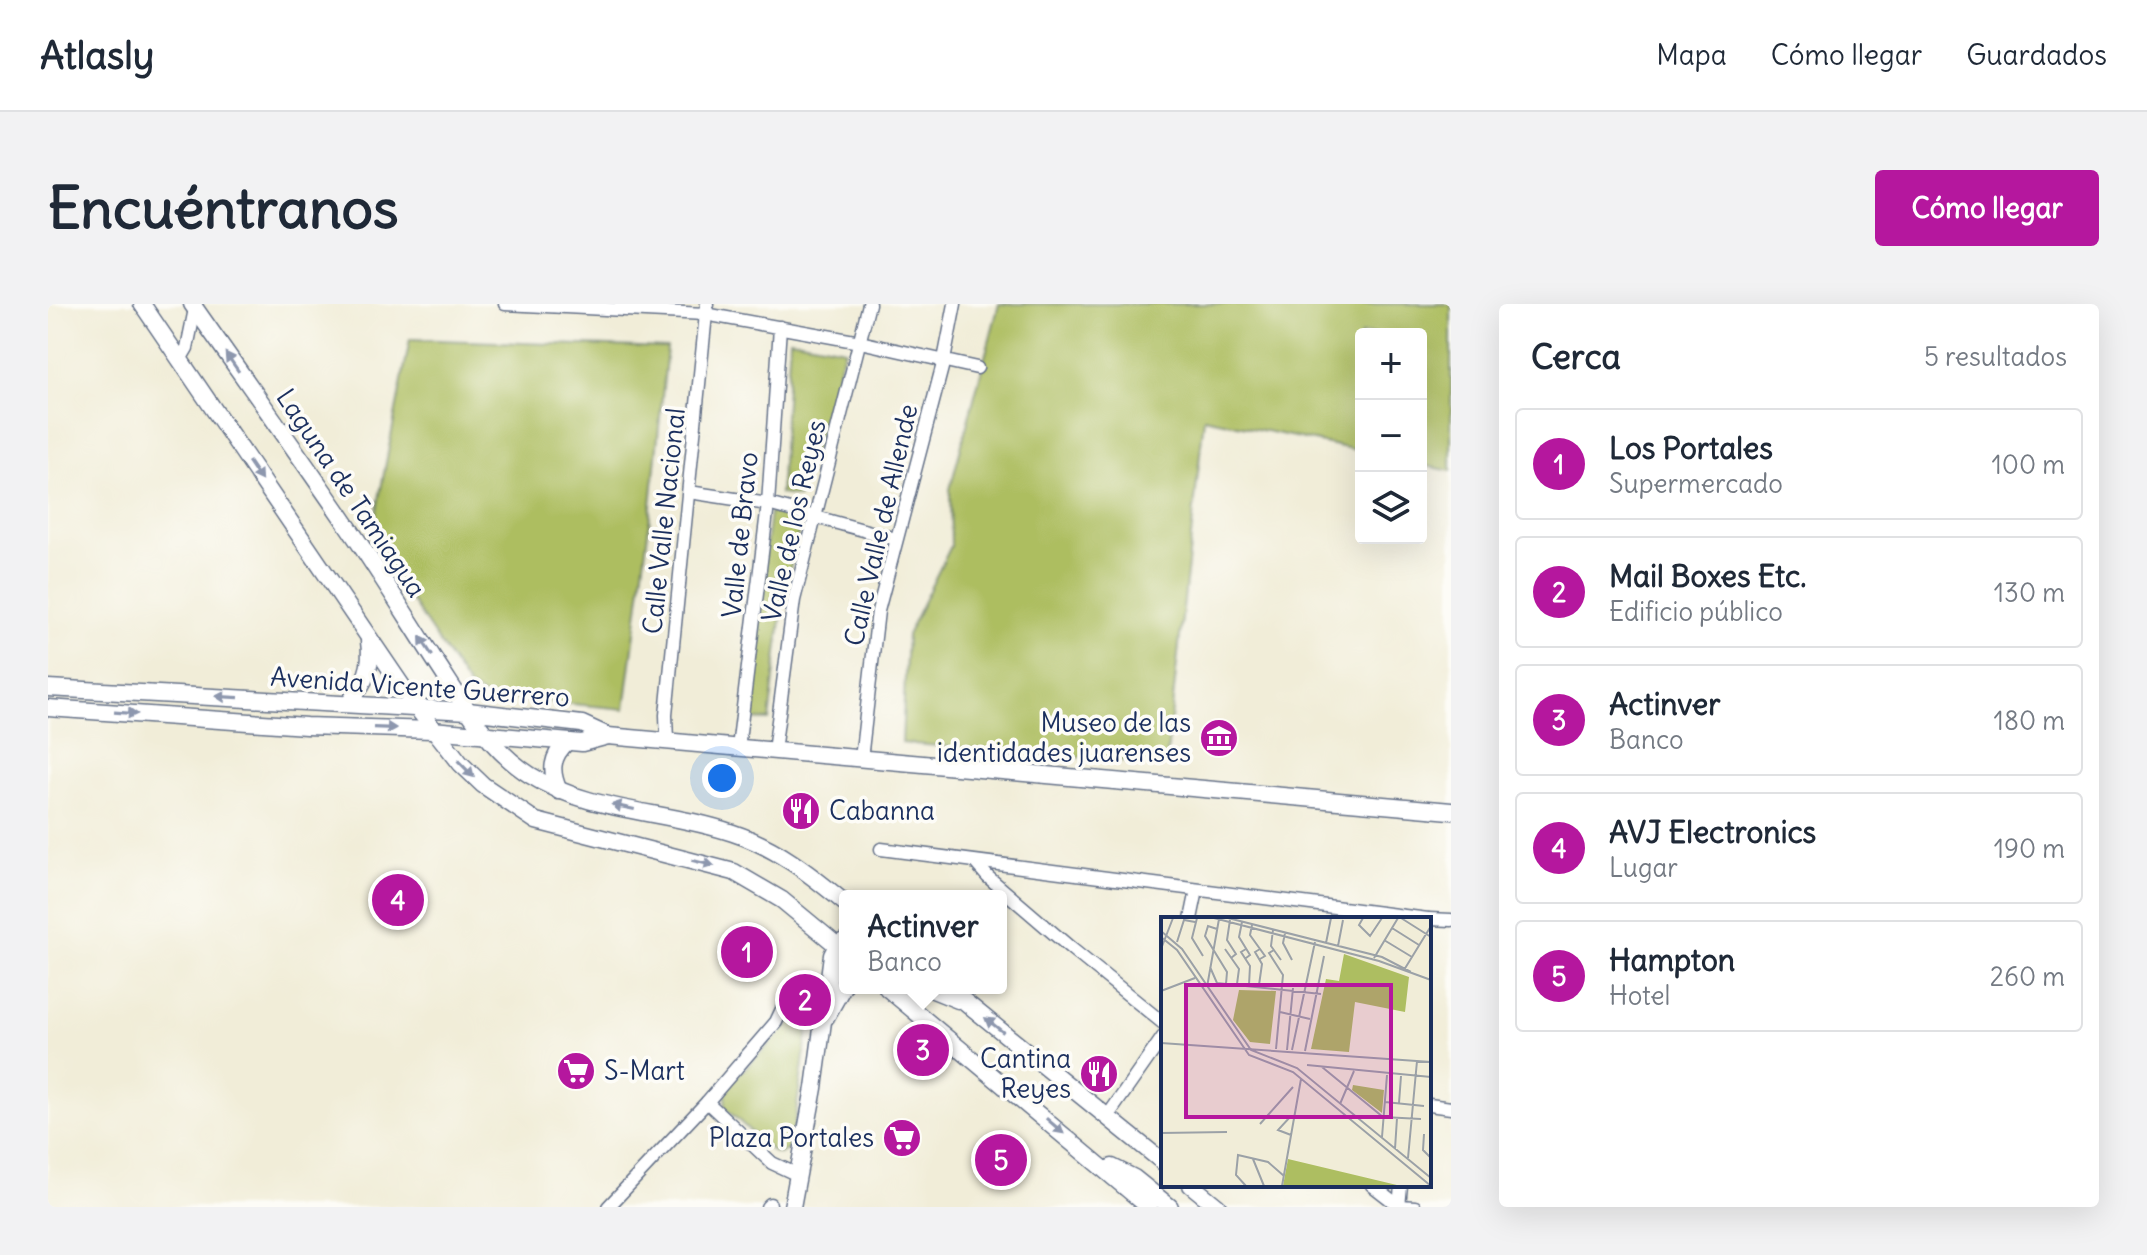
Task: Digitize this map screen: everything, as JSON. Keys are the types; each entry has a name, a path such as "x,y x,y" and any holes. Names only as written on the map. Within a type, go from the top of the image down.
{"main road":[{"path":"142,304 432,730 483,785 536,821 734,872 782,900 839,944"},
{"name":"Laguna de Tamiagua","path":"194,305 345,522 485,735 529,774 559,791 729,831 751,839 807,872 839,898"},
{"path":"349,703 364,683 370,668 369,639"},
{"name":"Avenida Vicente Guerrero","path":"48,688 468,711 582,724 608,736"},
{"name":"Avenida Vicente Guerrero","path":"48,708 306,726 432,730 582,743 608,736"},
{"path":"608,736 1451,811"},
{"path":"559,791 553,763 567,742"},
{"path":"792,1207 825,1018 827,982 832,955 839,949"},
{"path":"825,1018 839,994"},
{"path":"894,994 1149,1207"},
{"path":"940,994 964,1001"},
{"path":"955,994 1161,1160"},
{"path":"1099,1164 1124,1172 1170,1207"},
{"path":"1177,1207 1194,1187 1218,1207"}],"street":[{"path":"505,304 706,309 977,368"},
{"name":"Valle de los Reyes","path":"774,751 794,600 869,304"},
{"name":"Calle Valle de Allende","path":"861,759 873,640 896,539 944,360 955,304"},
{"path":"180,360 187,348 194,305"},
{"name":"Calle Valle Nacional","path":"667,741 666,715 706,309"},
{"name":"Valle de Bravo","path":"738,748 768,504 780,327"},
{"path":"689,492 768,504 896,539"},
{"path":"881,849 1411,917"},
{"path":"975,862 1003,890"},
{"path":"1191,917 1197,890"},
{"path":"1007,893 1161,1021"},
{"path":"1431,919 1451,920"},
{"path":"608,1207 707,1102 776,1022 784,1005"},
{"path":"1107,1117 1161,1040"},
{"path":"707,1102 772,1163 798,1175"},
{"path":"1431,1105 1451,1108"},
{"path":"1375,1187 1399,1206 1415,1207"}],"green space":[{"path":"999,304 1451,304 1451,471 1427,466 1427,328 1355,328 1355,450 1204,418 1166,764 902,743 907,635 951,546 950,489"},
{"path":"410,339 667,348 649,525 625,709 485,696 469,687 373,543 372,535"},
{"path":"790,339 845,349 799,497 780,494"},
{"path":"770,512 802,517 784,595 769,720 745,719"},
{"path":"800,1006 811,1007 791,1148 779,1154 725,1108 726,1087 795,1019"}],"place":[{"name":"Museo de las identidades juarenses","path":"1219,738"},
{"name":"Cabanna","path":"801,811"},
{"name":"AVJ Electronics","path":"398,900"},
{"name":"Los Portales","path":"747,952"},
{"name":"Mail Boxes Etc.","path":"805,1000"},
{"name":"Actinver","path":"923,1050"},
{"name":"S-Mart","path":"576,1071"},
{"name":"Cantina Reyes","path":"1099,1074"},
{"name":"Plaza Portales","path":"902,1138"},
{"name":"Hampton","path":"1001,1160"}]}
